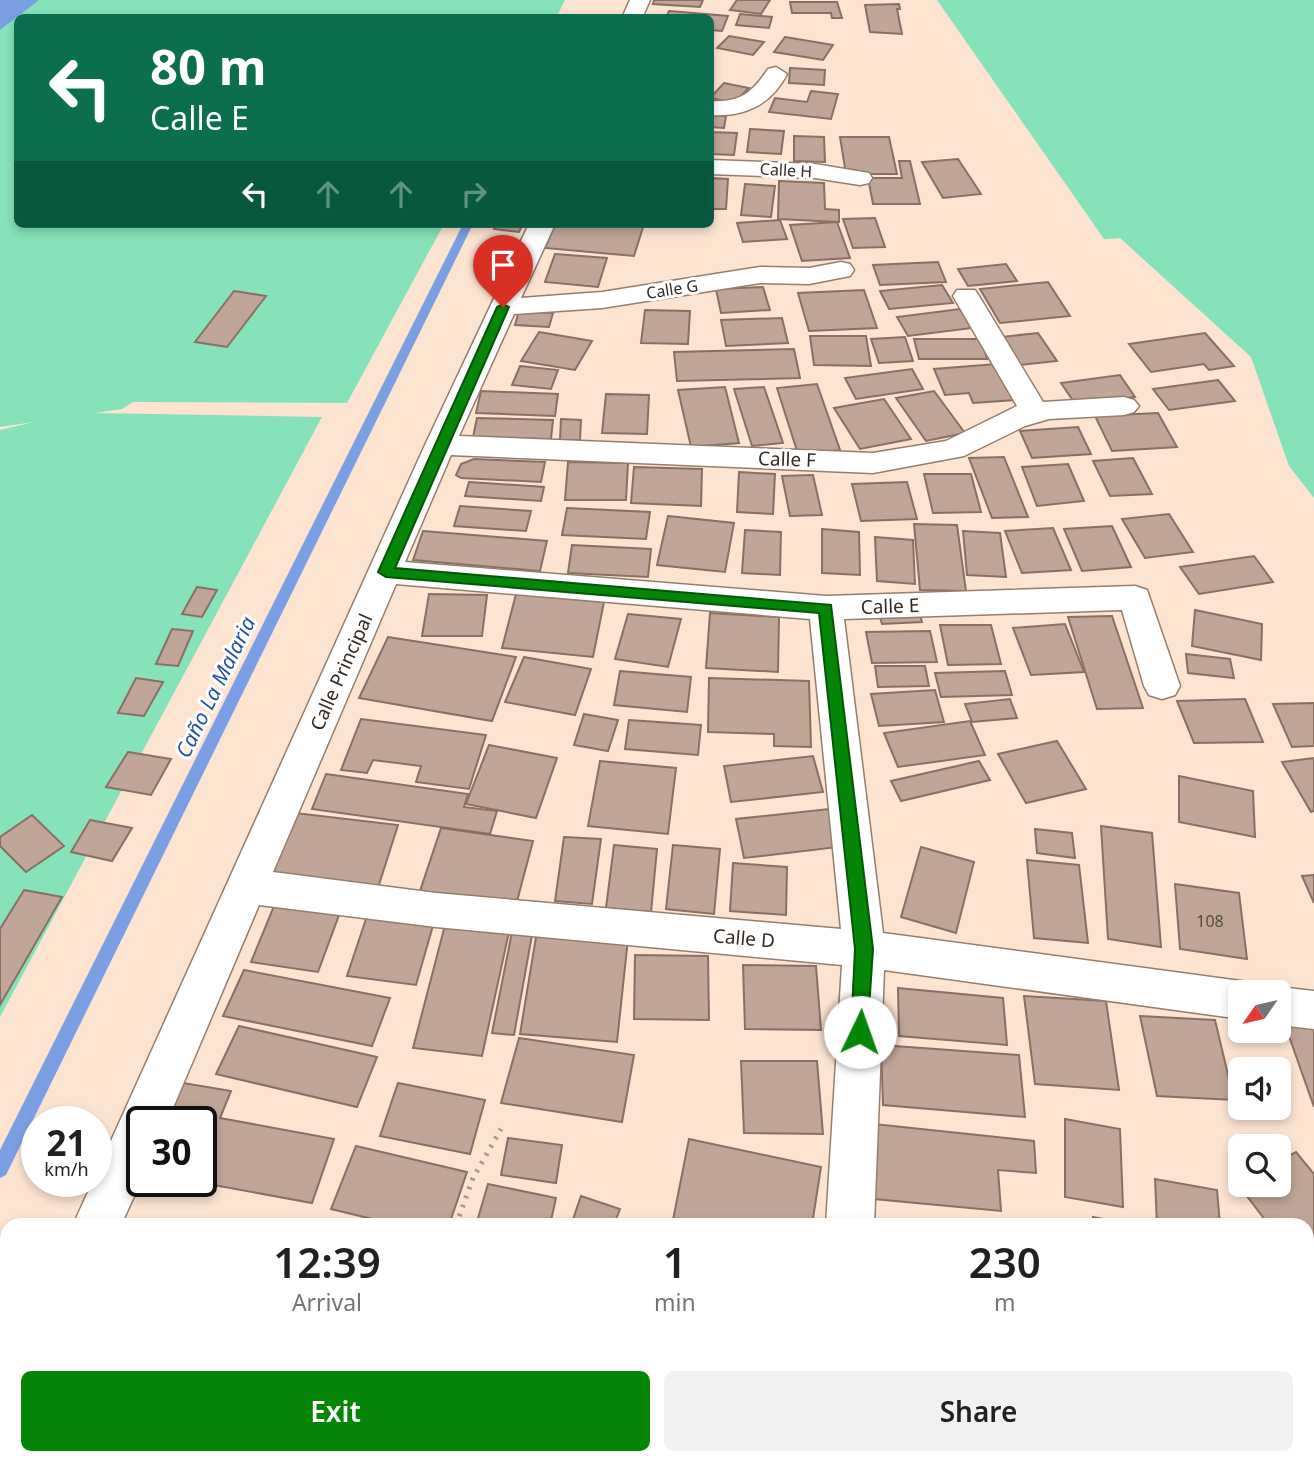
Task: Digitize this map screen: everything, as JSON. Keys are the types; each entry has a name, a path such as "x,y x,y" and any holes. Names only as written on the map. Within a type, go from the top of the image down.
{"street":[{"path":"714,108 738,107 752,103 770,89 776,74"},
{"name":"Calle H","path":"714,167 815,171 860,178"},
{"name":"Calle Principal","path":"151,1106 440,445 539,228"},
{"name":"Calle G","path":"503,307 602,300 760,275 809,276 841,270"},
{"path":"966,296 1033,409 1015,420"},
{"name":"Calle F","path":"440,445 873,463 953,449 1015,420 1047,410 1124,406"},
{"name":"Calle E","path":"386,572 826,608 1135,598 1162,686"},
{"path":"826,608 864,949 850,1218"},
{"name":"Calle D","path":"246,886 436,910 864,949 1228,998"},
{"path":"1292,1007 1314,1010"},
{"path":"106,1218 126,1168"}],"path":[{"path":"459,1218 473,1178 501,1129"}],"green space":[{"path":"0,0 565,0 558,14 14,14 14,228 442,228 347,403 133,402 122,409 95,413 322,417 0,1017 0,430 34,422 0,427"},
{"path":"937,0 1314,0 1314,498 1289,466 1251,357 1120,238 1104,239"}],"water":[{"path":"0,0 39,0 21,14 14,14 14,19 0,30"}],"building":[{"path":"654,0 703,0 700,7 653,4"},
{"path":"737,0 770,0 761,14 730,10"},
{"path":"790,2 837,2 842,18 832,18 831,13 792,13"},
{"path":"899,4 900,9 897,9 902,34 870,32 865,5"},
{"path":"669,11 704,14 668,14"},
{"path":"740,14 772,17 769,28 736,25"},
{"path":"714,15 728,16 722,31 714,30"},
{"path":"729,36 764,42 753,55 717,48"},
{"path":"785,37 833,45 823,60 774,52"},
{"path":"790,68 825,70 824,85 789,83"},
{"path":"724,83 749,88 734,103 714,99 714,94"},
{"path":"811,91 838,94 831,119 769,112 775,98 807,102"},
{"path":"714,115 726,116 724,128 714,127"},
{"path":"750,129 784,131 781,154 747,152"},
{"path":"714,132 737,133 734,155 714,154"},
{"path":"794,136 824,137 825,162 794,161"},
{"path":"840,137 889,137 897,174 846,174"},
{"path":"958,159 981,194 943,198 922,162"},
{"path":"899,161 910,161 920,204 873,204 868,178 902,178"},
{"path":"714,178 728,179 726,209 714,209"},
{"path":"779,181 824,183 825,209 839,210 839,222 778,219"},
{"path":"745,184 775,186 771,217 741,215"},
{"path":"875,218 885,247 853,248 843,219"},
{"path":"780,220 787,239 743,242 737,223"},
{"path":"837,222 850,258 802,261 790,225"},
{"path":"495,228 521,228 519,232"},
{"path":"553,228 643,228 634,256 545,248"},
{"path":"555,254 607,258 598,287 545,282"},
{"path":"938,262 946,282 880,285 873,265"},
{"path":"1006,264 1017,281 968,286 958,269"},
{"path":"1048,282 1070,316 1000,323 980,289"},
{"path":"942,285 953,303 889,309 880,291"},
{"path":"763,287 770,310 721,313 716,289"},
{"path":"864,290 877,328 809,331 798,293"},
{"path":"234,291 266,296 227,347 195,342"},
{"path":"960,309 972,328 908,336 897,317"},
{"path":"645,310 690,311 688,344 641,343"},
{"path":"519,311 553,313 549,327 515,325"},
{"path":"782,318 788,343 726,346 721,320"},
{"path":"539,332 592,341 575,370 521,361"},
{"path":"1038,333 1057,361 1020,365 1001,337"},
{"path":"1205,333 1234,366 1209,370 1204,364 1151,372 1129,344"},
{"path":"810,336 866,336 871,366 814,365"},
{"path":"905,337 913,361 879,363 871,339"},
{"path":"914,339 982,339 987,359 919,359"},
{"path":"794,349 800,378 677,381 674,352"},
{"path":"997,364 1015,400 973,403 969,393 945,395 934,369"},
{"path":"520,366 558,370 551,389 512,385"},
{"path":"912,369 923,389 856,399 845,378"},
{"path":"1120,375 1135,397 1076,405 1061,383"},
{"path":"1218,380 1235,401 1169,410 1153,389"},
{"path":"817,384 840,450 798,454 777,388"},
{"path":"725,387 739,443 691,447 678,390"},
{"path":"764,387 783,443 752,446 734,389"},
{"path":"481,391 558,394 555,416 476,413"},
{"path":"934,391 965,433 926,441 896,398"},
{"path":"606,394 649,395 647,434 602,433"},
{"path":"884,399 911,439 860,449 834,408"},
{"path":"1158,413 1177,447 1112,451 1095,416"},
{"path":"477,418 553,420 551,439 473,437"},
{"path":"561,419 581,420 580,440 560,440"},
{"path":"1078,427 1091,454 1032,458 1020,431"},
{"path":"1004,457 1028,517 992,518 969,458"},
{"path":"1133,458 1152,494 1110,496 1093,461"},
{"path":"474,459 545,462 541,482 461,478 456,475 461,464"},
{"path":"568,462 628,463 626,500 565,500"},
{"path":"1068,464 1084,501 1037,506 1022,467"},
{"path":"634,467 702,469 701,506 631,503"},
{"path":"739,472 775,474 773,514 737,512"},
{"path":"924,474 971,474 981,512 933,513"},
{"path":"813,475 822,515 790,516 782,476"},
{"path":"469,482 544,487 541,501 465,496"},
{"path":"907,482 917,519 861,521 852,484"},
{"path":"460,506 531,511 526,531 454,526"},
{"path":"567,508 650,512 646,539 562,535"},
{"path":"1169,514 1193,552 1145,558 1122,519"},
{"path":"668,516 734,523 725,572 657,565"},
{"path":"914,524 957,525 966,591 920,590"},
{"path":"1112,526 1131,567 1082,571 1064,529"},
{"path":"1053,528 1071,570 1022,573 1005,531"},
{"path":"822,529 859,532 860,575 822,573"},
{"path":"745,530 781,532 780,575 742,573"},
{"path":"423,531 547,541 540,571 413,560"},
{"path":"963,531 1000,533 1006,577 967,575"},
{"path":"875,537 913,540 915,584 877,581"},
{"path":"572,545 651,549 648,577 568,573"},
{"path":"1254,556 1273,582 1199,594 1180,567"},
{"path":"197,587 217,590 202,617 182,614"},
{"path":"429,594 487,595 482,636 422,636"},
{"path":"516,594 604,602 593,657 502,648"},
{"path":"1195,610 1262,624 1261,660 1192,646"},
{"path":"919,612 922,622 882,624 879,614"},
{"path":"710,613 779,617 778,672 706,668"},
{"path":"628,614 681,619 668,667 615,659"},
{"path":"1112,616 1143,708 1097,709 1068,617"},
{"path":"1065,624 1084,672 1031,675 1013,628"},
{"path":"940,625 991,625 1001,664 948,665"},
{"path":"172,629 193,631 178,666 156,664"},
{"path":"930,631 937,662 872,663 866,632"},
{"path":"388,637 516,657 492,721 359,698"},
{"path":"1186,654 1230,659 1234,678 1188,673"},
{"path":"524,657 591,669 575,715 505,702"},
{"path":"875,666 925,666 929,686 878,687"},
{"path":"620,671 691,677 687,712 614,705"},
{"path":"1005,671 1012,695 941,697 935,673"},
{"path":"136,678 163,682 144,716 118,713"},
{"path":"709,678 809,681 811,747 774,746 774,734 708,732"},
{"path":"935,690 944,722 879,726 871,694"},
{"path":"1010,699 1017,718 972,722 965,704"},
{"path":"1245,699 1263,742 1194,743 1177,701"},
{"path":"1314,703 1314,746 1292,747 1273,704"},
{"path":"584,714 618,720 608,751 574,745"},
{"path":"361,719 486,735 469,789 416,782 421,766 373,760 367,773 341,770"},
{"path":"629,720 701,725 698,755 625,749"},
{"path":"970,721 985,755 898,767 884,733"},
{"path":"1057,741 1086,789 1026,803 998,754"},
{"path":"489,745 557,758 536,818 466,804"},
{"path":"128,752 171,759 151,795 106,787"},
{"path":"813,756 823,792 731,802 724,766"},
{"path":"1314,758 1314,811 1311,812 1282,762"},
{"path":"600,761 676,768 668,834 588,826"},
{"path":"979,761 990,780 901,801 891,781"},
{"path":"326,774 468,794 464,807 497,811 490,834 312,809"},
{"path":"1179,776 1253,791 1255,837 1179,822"},
{"path":"829,809 838,847 744,858 736,819"},
{"path":"295,813 398,825 376,894 269,882"},
{"path":"32,815 64,846 26,872 0,846 0,837"},
{"path":"90,820 132,828 112,861 71,852"},
{"path":"1101,826 1152,833 1161,947 1108,939"},
{"path":"441,828 533,841 516,905 420,891"},
{"path":"1035,829 1072,833 1075,858 1037,853"},
{"path":"564,837 601,839 592,904 555,901"},
{"path":"614,845 657,849 651,912 606,908"},
{"path":"673,845 720,849 714,914 666,909"},
{"path":"921,847 974,862 956,933 901,917"},
{"path":"1027,860 1079,865 1088,943 1034,938"},
{"path":"733,863 787,867 786,915 730,911"},
{"path":"1314,875 1314,903 1302,876"},
{"path":"1175,884 1239,893 1247,959 1180,949"},
{"path":"24,890 62,897 0,1005 0,929"},
{"path":"274,906 339,915 318,972 251,962"},
{"path":"368,913 434,922 416,985 347,976"},
{"path":"445,925 509,932 482,1056 413,1048"},
{"path":"537,931 628,939 617,1042 520,1034"},
{"path":"512,932 532,935 514,1035 492,1033"},
{"path":"635,955 708,956 709,1020 634,1019"},
{"path":"743,965 816,966 821,1030 745,1029"},
{"path":"244,970 390,998 372,1046 223,1016"},
{"path":"898,988 1003,998 1007,1045 899,1036"},
{"path":"1024,996 1106,1001 1119,1090 1035,1084"},
{"path":"1140,1016 1215,1020 1228,1075 1228,1100 1157,1096"},
{"path":"1314,1021 1314,1107 1291,1043 1292,1022"},
{"path":"239,1026 377,1057 357,1107 216,1074"},
{"path":"519,1038 634,1055 622,1122 501,1103"},
{"path":"881,1045 1019,1055 1025,1117 883,1105"},
{"path":"741,1061 817,1061 823,1134 744,1133"},
{"path":"183,1083 231,1091 220,1118 334,1139 312,1203 217,1186 217,1106 173,1106"},
{"path":"398,1083 485,1100 470,1154 380,1136"},
{"path":"1065,1119 1120,1129 1123,1207 1065,1197"},
{"path":"874,1124 1034,1141 1036,1173 998,1170 1001,1211 874,1199"},
{"path":"508,1138 562,1145 556,1183 501,1175"},
{"path":"689,1139 821,1167 813,1218 673,1218"},
{"path":"356,1146 467,1172 451,1218 368,1218 331,1209"},
{"path":"1296,1152 1314,1174 1314,1218 1264,1218 1248,1197 1291,1197 1291,1155"},
{"path":"1155,1179 1217,1190 1219,1218 1157,1218"},
{"path":"488,1184 556,1198 552,1218 478,1218"},
{"path":"581,1196 620,1209 617,1218 573,1218"}],"waterway":[{"name":"Caño La Malaria","path":"0,1169 466,228"}],"route":[{"path":"503,307 386,572 826,608 864,949 860,1032"}]}
